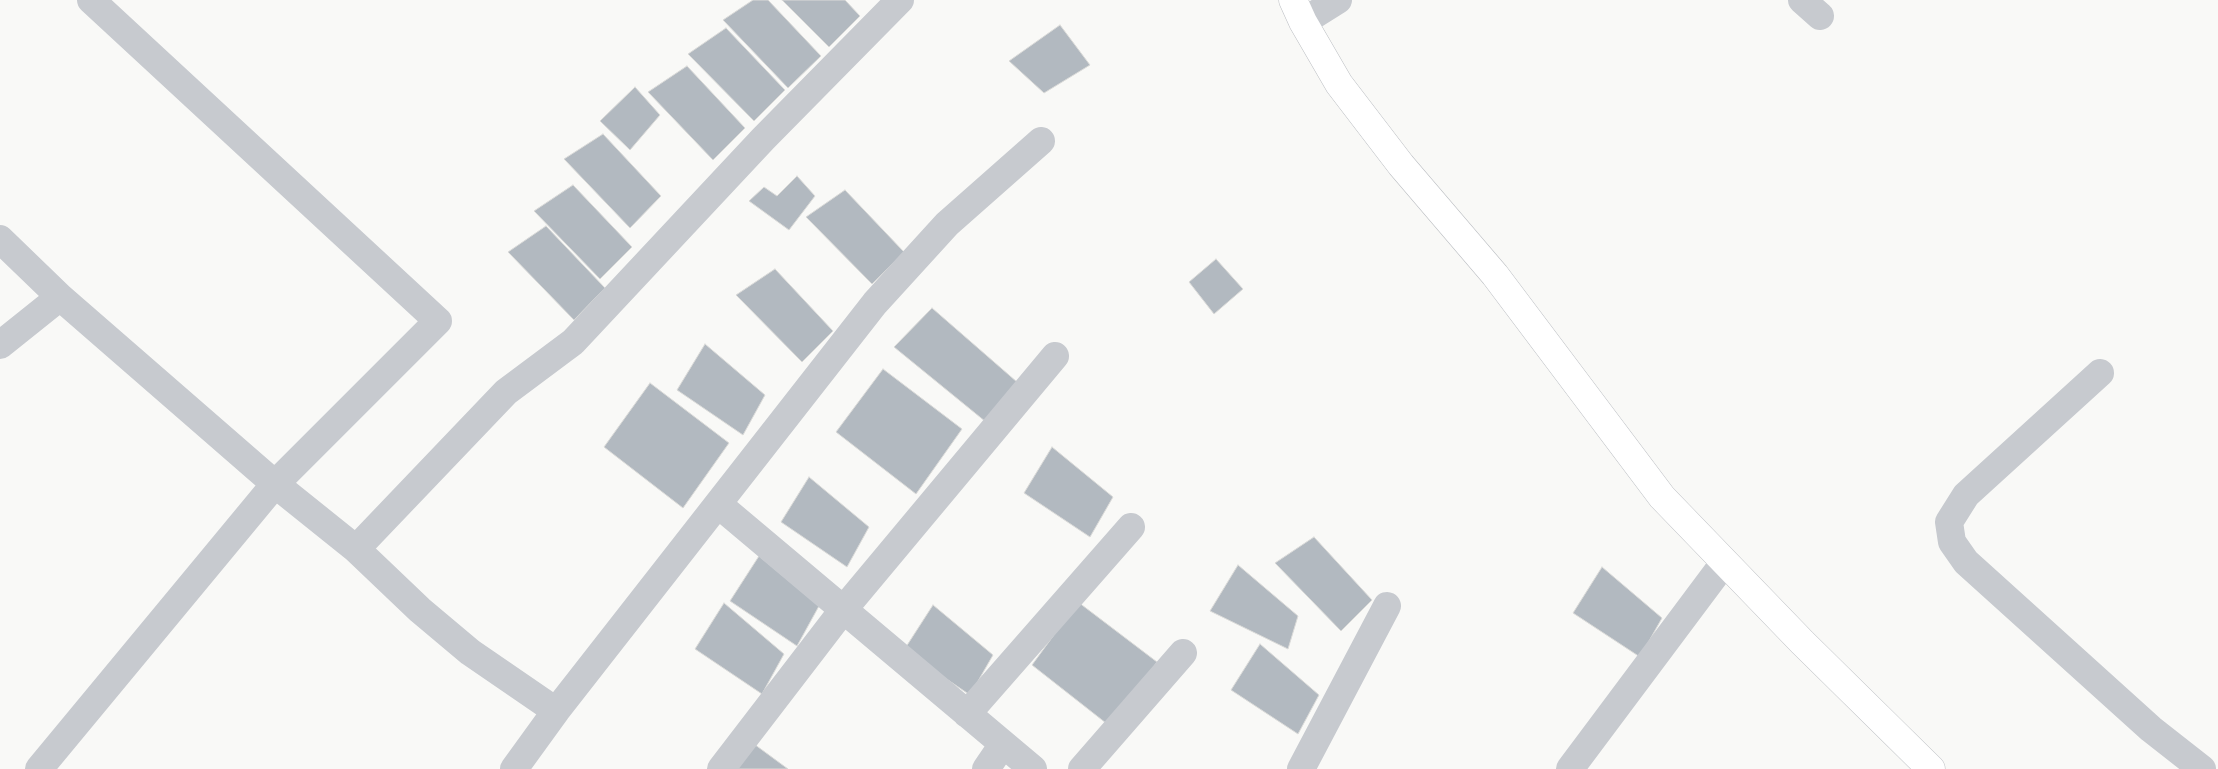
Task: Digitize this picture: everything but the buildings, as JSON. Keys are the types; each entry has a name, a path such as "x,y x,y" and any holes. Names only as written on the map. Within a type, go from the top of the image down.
{"highway":[{"path":"1298,11 1339,84 1401,165 1496,275 1662,497 1724,563 1931,769"}],"street":[{"path":"40,769 275,484 438,321 91,0"},
{"path":"356,549 506,392 573,342 757,146 900,0"},
{"path":"1298,11 1338,0"},
{"path":"514,769 556,711 719,505 875,303 947,224 1041,141"},
{"path":"0,239 60,297 275,484 356,549 420,610 463,646 556,711"},
{"path":"0,345 60,297"},
{"path":"721,769 843,610 1055,356"},
{"path":"2100,373 1966,495 1949,522 1952,542 1966,562 2151,729 2202,769"},
{"path":"719,505 1033,769"},
{"path":"967,714 1131,527"},
{"path":"1570,769 1724,563"},
{"path":"1301,769 1386,606"},
{"path":"1082,769 1183,653"},
{"path":"986,769 1003,744"}]}
